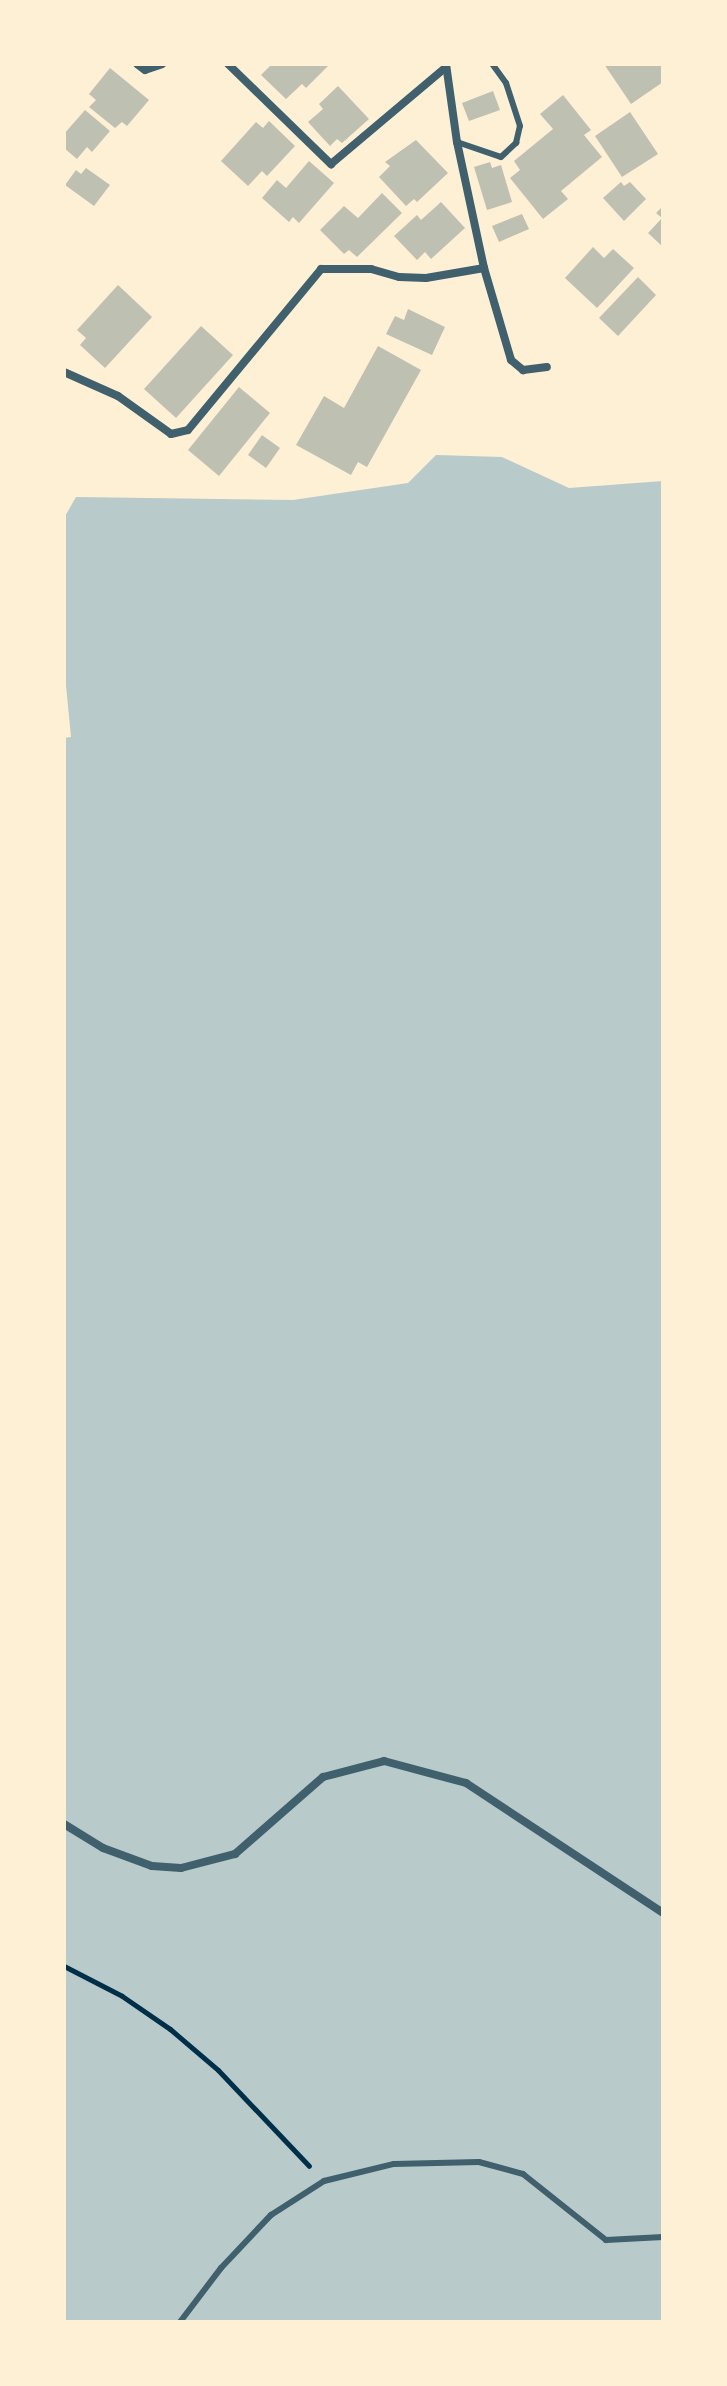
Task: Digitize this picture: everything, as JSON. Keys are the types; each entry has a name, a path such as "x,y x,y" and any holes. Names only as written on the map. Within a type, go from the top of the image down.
{"street":[{"path":"137,64 145,70 162,64"},
{"path":"228,64 331,164 446,66"},
{"path":"446,66 457,142 484,268 511,360 523,370 547,367"},
{"path":"64,372 118,396 171,434 188,430 321,269 371,269 399,277 426,278 484,268"},
{"path":"64,1824 103,1848 152,1866 181,1868 235,1854 323,1777 384,1761 466,1783 663,1913"}],"lane":[{"path":"457,142 501,157 516,143 520,126 506,83 492,64"},
{"path":"180,2322 221,2268 271,2215 324,2181 394,2164 479,2162 523,2174 606,2240 663,2237"}],"path":[{"path":"64,1966 122,1996 170,2029 218,2070 324,2181"}],"shaded area":[{"path":"436,455 502,457 569,488 663,481 663,2322 64,2322 64,738 71,737 64,665 64,518 76,497 293,500 408,483"}],"building":[{"path":"272,64 330,64 306,88 302,84 286,99 261,75"},
{"path":"604,64 663,64 663,82 631,104"},
{"path":"110,68 149,100 127,126 122,122 115,128 89,107 96,100 89,94"},
{"path":"338,86 369,119 342,143 337,139 330,146 308,122 323,109 319,104"},
{"path":"493,91 500,110 469,121 462,103"},
{"path":"563,95 591,130 584,135 602,157 561,191 568,199 543,219 510,178 520,170 514,161 553,129 540,114"},
{"path":"85,110 110,131 92,152 87,147 77,159 64,148 64,134"},
{"path":"630,112 658,154 622,177 595,136"},
{"path":"269,121 295,146 267,176 262,171 248,186 221,161 256,122 263,128"},
{"path":"416,140 448,173 417,202 414,199 406,206 379,177 390,166 385,162"},
{"path":"309,161 334,183 299,223 293,217 289,222 262,198 277,180 286,188"},
{"path":"490,162 492,168 501,165 512,202 487,210 474,167"},
{"path":"86,168 110,185 94,206 65,185 76,170 81,174"},
{"path":"621,182 624,186 630,182 646,199 624,221 603,198"},
{"path":"382,193 402,213 357,257 349,250 344,254 320,230 344,206 358,218"},
{"path":"441,202 465,228 431,259 425,252 417,260 394,236 417,215 421,220"},
{"path":"663,206 663,247 648,233 662,218 656,213"},
{"path":"522,214 529,229 499,242 492,226"},
{"path":"593,247 604,258 613,249 634,268 597,308 565,278"},
{"path":"638,277 656,295 618,336 599,318"},
{"path":"118,285 152,317 105,368 80,345 86,338 77,330"},
{"path":"408,309 445,327 432,355 386,334 395,316 404,320"},
{"path":"201,326 233,355 176,418 144,389"},
{"path":"378,346 421,370 367,467 358,462 351,475 296,445 324,396 344,408"},
{"path":"239,387 270,413 219,476 188,450"},
{"path":"262,435 280,448 266,468 248,455"}]}
